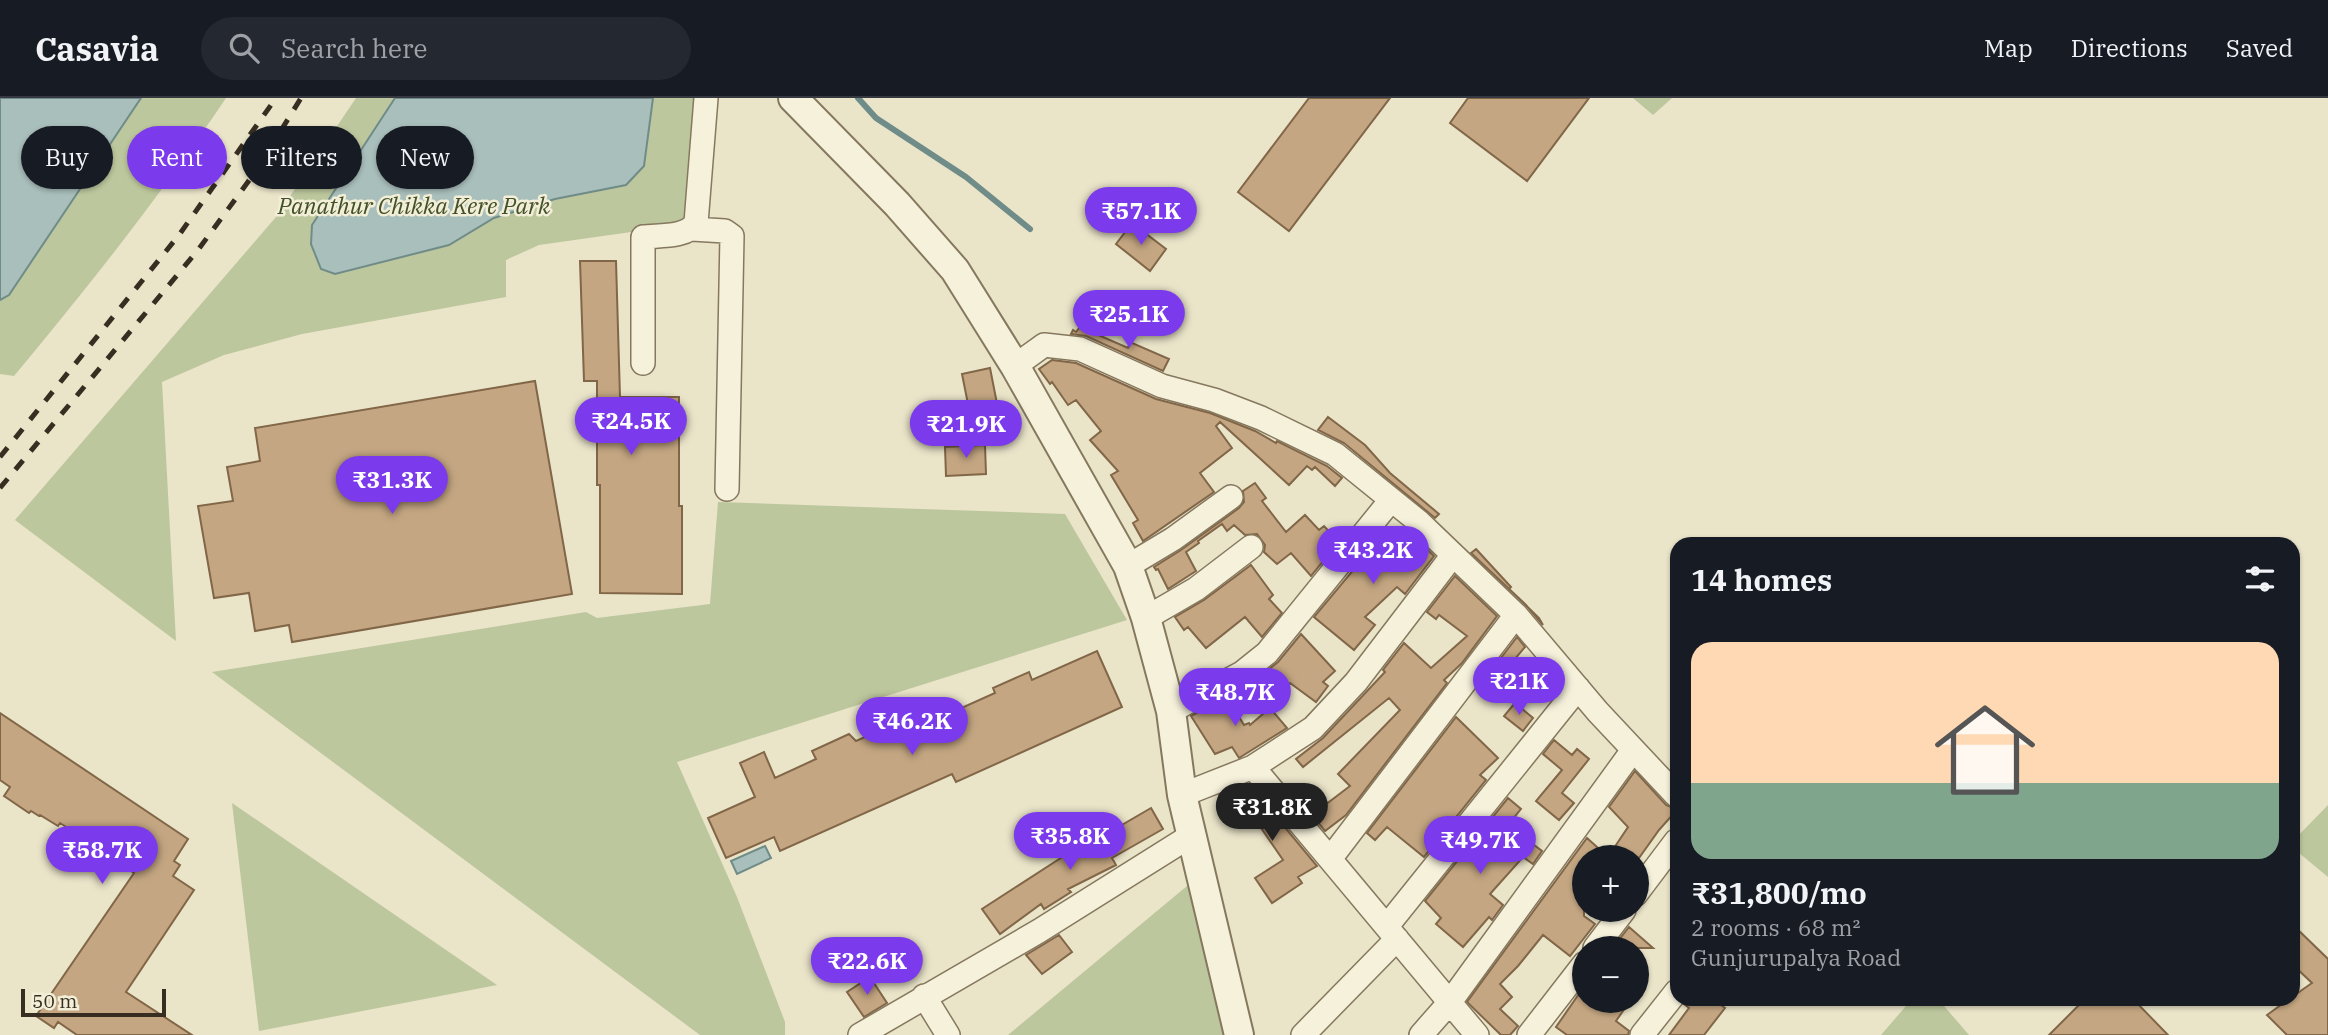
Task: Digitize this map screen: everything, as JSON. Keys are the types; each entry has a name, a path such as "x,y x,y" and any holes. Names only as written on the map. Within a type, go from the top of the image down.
{"street":[{"path":"692,229 696,223 705,98"},
{"path":"793,98 897,204 955,270 1015,366 1128,566 1146,618 1171,711 1182,795 1240,1035"},
{"path":"643,363 643,237 692,229 725,231 732,236 727,489"},
{"path":"1015,366 1044,345 1080,349 1162,386 1214,400 1261,418 1335,454 1419,522 1516,615 1670,789"},
{"path":"1128,566 1173,539 1231,497"},
{"path":"1171,711 1242,673 1267,653 1391,500"},
{"path":"1146,618 1196,589 1251,547"},
{"path":"1182,795 1253,767 1313,728 1356,682 1453,555"},
{"path":"1330,859 1516,615"},
{"path":"1303,1035 1392,932 1578,688"},
{"path":"1421,1035 1450,1002 1633,750"},
{"path":"1253,767 1478,1035"},
{"path":"860,1035 1039,931 1192,835"},
{"path":"1649,877 1670,849"},
{"path":"1604,936 1615,922"},
{"path":"1530,1035 1572,980"},
{"path":"924,996 948,1035"},
{"path":"1642,1035 1670,1000"}],"green space":[{"path":"0,98 226,98 207,126 127,126 127,189 162,189 14,376 0,374"},
{"name":"Panathur Chikka Kere Park","path":"356,98 694,98 689,209 681,225 539,245 506,260 506,297 302,334 224,355 162,382 176,641 15,520 276,217 295,189 362,189 362,126 337,126"},
{"path":"1633,98 1672,98 1653,115"},
{"path":"718,502 1065,514 1127,620 677,762 737,897 785,1022 785,1035 700,1035 212,672 586,612 597,618 710,604"},
{"path":"232,803 497,985 259,1031"},
{"path":"2328,805 2328,877 2300,854 2300,834"},
{"path":"1193,881 1227,1035 1008,1035"},
{"path":"1906,1006 1944,1006 1969,1035 1881,1035"}],"water":[{"path":"0,98 141,98 113,140 113,126 21,126 21,189 80,189 9,295 0,300"},
{"path":"395,98 653,98 644,166 626,185 555,199 494,218 449,245 335,274 321,269 311,244 312,225 336,189 362,189 362,148 376,127 376,189 474,189 474,126 377,126"},
{"path":"765,846 771,858 737,874 731,861"}],"building":[{"path":"1309,98 1390,98 1289,231 1238,192"},
{"path":"1468,98 1589,98 1527,181 1450,123"},
{"path":"1132,223 1166,249 1150,271 1116,244"},
{"path":"580,261 616,261 620,397 679,397 682,594 600,593 597,381 584,381"},
{"path":"1080,327 1128,348 1130,342 1169,359 1163,371 1086,336 1071,334"},
{"path":"1052,360 1076,363 1156,399 1210,413 1255,431 1327,466 1342,478 1335,486 1315,467 1312,470 1307,466 1289,485 1220,422 1216,426 1232,448 1200,473 1214,492 1143,541 1133,523 1138,520 1111,475 1118,471 1090,440 1101,431 1076,400 1068,405 1039,369"},
{"path":"990,368 1001,424 973,429 962,374"},
{"path":"535,381 572,594 292,642 289,625 255,631 249,593 214,598 198,506 233,501 227,467 260,461 255,428"},
{"path":"1328,417 1365,445 1390,473 1439,514 1435,518 1344,443 1318,430"},
{"path":"985,445 986,474 946,476 945,447"},
{"path":"1255,483 1266,498 1262,501 1286,532 1305,515 1319,530 1324,526 1339,542 1311,576 1291,553 1277,564 1264,552 1265,545 1257,534 1245,535 1234,525 1227,531 1222,524 1186,552 1196,571 1168,589 1158,569 1154,567 1239,508 1244,502 1243,491"},
{"path":"1408,531 1434,556 1405,594 1397,587 1365,617 1375,625 1354,650 1314,617 1385,532 1396,542"},
{"path":"1476,549 1511,587 1509,589 1471,553"},
{"path":"1251,565 1273,595 1269,599 1282,613 1262,637 1245,617 1206,648 1188,627 1184,630 1175,617 1204,600"},
{"path":"1455,576 1497,616 1462,663 1444,680 1447,683 1346,815 1325,831 1312,815 1350,786 1338,774 1400,710 1389,698 1303,767 1296,759 1323,738 1385,672 1383,670 1404,643 1431,668 1467,636 1439,615 1436,619 1427,612"},
{"path":"1301,634 1335,671 1323,682 1328,686 1316,702 1290,683 1277,695 1265,683 1273,675 1268,670"},
{"path":"1517,637 1525,647 1509,666 1514,670 1505,682 1491,671"},
{"path":"1097,651 1122,707 956,782 952,774 780,851 774,837 726,858 708,818 755,797 740,763 764,752 775,778 816,759 812,751 849,734 856,741 921,712 926,724 995,693 993,688 1029,672 1032,680"},
{"path":"1227,697 1244,725 1250,725 1270,708 1287,728 1239,758 1232,747 1215,754 1191,716"},
{"path":"1515,703 1533,718 1523,731 1504,716"},
{"path":"0,713 188,839 174,861 180,865 173,876 194,890 126,992 192,1035 77,1035 58,1022 54,1028 36,1016 134,873 89,847 91,843 60,823 58,826 40,815 31,811 29,813 4,796 10,787 0,780"},
{"path":"1456,717 1498,758 1480,775 1486,780 1424,857 1387,827 1375,840 1367,833"},
{"path":"1554,740 1572,755 1577,749 1589,759 1562,793 1574,803 1559,820 1536,801 1562,770 1543,754"},
{"path":"1635,771 1670,807 1670,818 1648,845 1616,845 1628,827 1609,807"},
{"path":"1249,784 1317,866 1298,877 1302,883 1272,903 1255,878 1283,860 1248,809 1232,818 1219,795"},
{"path":"1508,798 1521,809 1508,825 1542,851 1533,864 1523,857 1490,894 1503,905 1492,920 1489,917 1463,947 1436,924 1441,918 1425,901"},
{"path":"1151,808 1163,829 1112,858 1116,865 1068,889 1071,892 1044,909 1041,904 1000,934 982,909 1070,852"},
{"path":"1587,838 1595,845 1582,845"},
{"path":"1572,858 1572,922 1595,924 1586,936 1572,936 1570,956 1543,935 1500,984 1512,997 1500,1009 1518,1026 1510,1035 1501,1035 1467,1002"},
{"path":"1629,927 1639,936 1622,936"},
{"path":"2300,932 2328,959 2328,1035 2287,1035 2267,1015 2279,1006 2300,1006 2300,991 2312,983 2300,972"},
{"path":"1059,935 1072,952 1042,974 1026,955"},
{"path":"870,977 887,1003 864,1017 847,992"},
{"path":"1572,1004 1572,1013 1622,1013 1616,1021 1629,1031 1628,1035 1567,1035 1556,1027"},
{"path":"1686,1006 1725,1008 1704,1035 1669,1035 1689,1008"},
{"path":"2078,1006 2140,1006 2168,1035 2049,1035"}],"waterway":[{"path":"858,98 876,118 966,177 1030,229"}],"railway":[{"path":"0,457 179,235 276,98"},
{"path":"0,488 198,250 256,171 301,98"}]}
